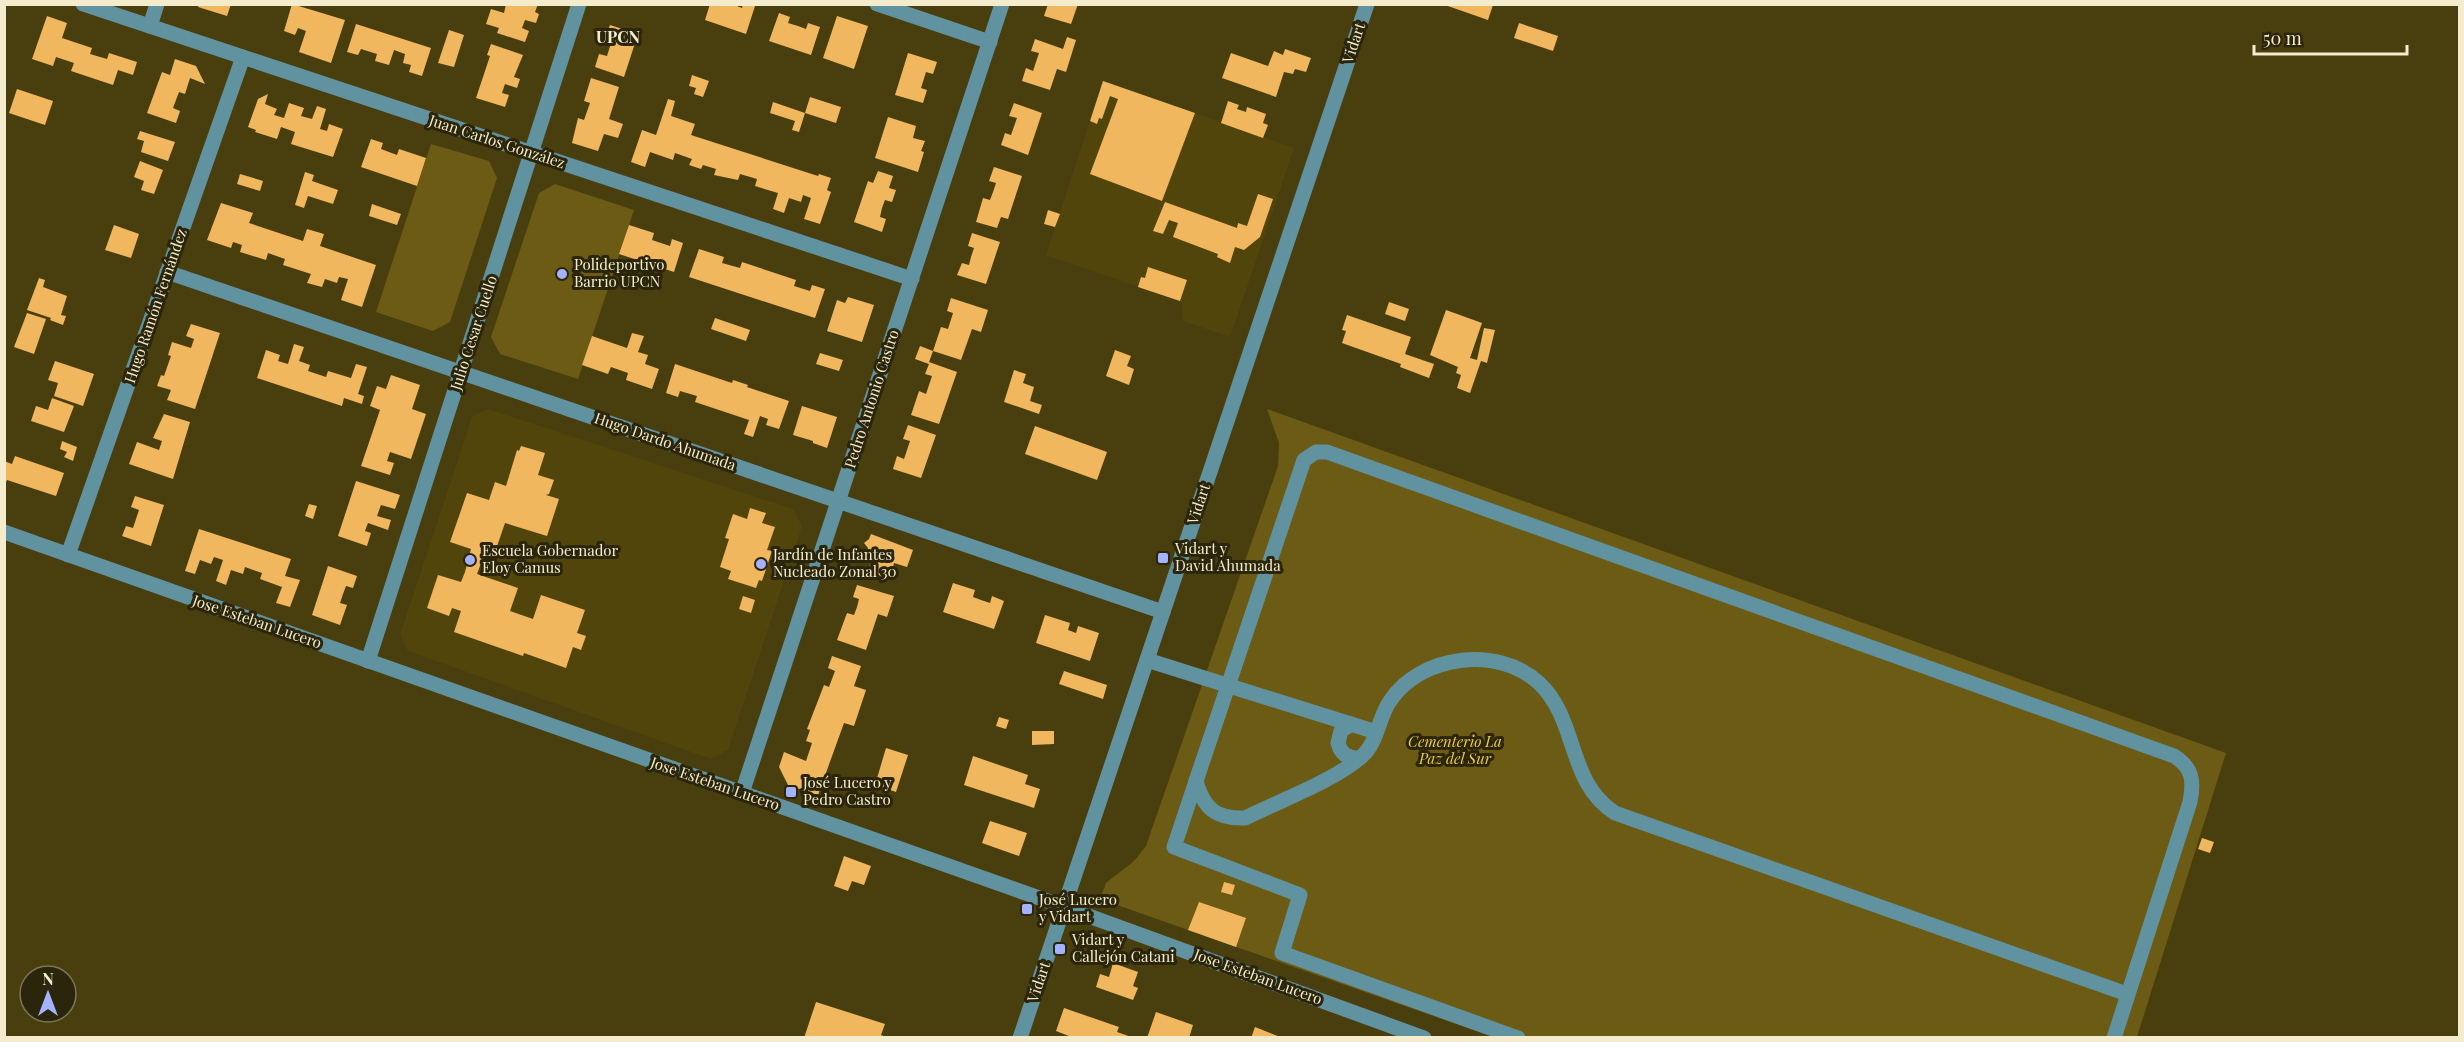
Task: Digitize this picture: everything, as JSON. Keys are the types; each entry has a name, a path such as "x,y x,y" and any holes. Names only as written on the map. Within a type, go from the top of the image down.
{"street":[{"name":"Juan Carlos González","path":"83,4 912,279"},
{"path":"150,26 157,4"},
{"name":"Julio Cesar Cuello","path":"368,661 579,4"},
{"path":"877,4 990,42"},
{"name":"Pedro Antonio Castro","path":"742,793 1002,4"},
{"name":"Vidart","path":"1020,1038 1367,4"},
{"name":"Hugo Ramón Fernández","path":"68,555 243,57"},
{"name":"Hugo Dardo Ahumada","path":"167,272 1163,612"},
{"path":"1518,1038 1282,953 1300,895 1174,847 1304,460 1316,452 1327,452 2183,761 2190,770 2192,778 2190,802 2114,1038"},
{"name":"Jose Esteban Lucero","path":"4,532 1064,907 1424,1038"},
{"path":"1147,660 1376,732"},
{"path":"1196,781 1203,800 1216,814 1229,819 1245,818 1347,769 1368,751 1381,715 1389,701 1400,687 1416,674 1453,662 1486,660 1509,665 1529,675 1550,696 1565,723 1581,775 1590,791 1602,804 1615,813 2127,994"},
{"path":"1351,724 1341,731 1338,743 1348,757 1360,758"}],"shaded area":[{"path":"1103,81 1294,148 1230,337 1183,321 1182,302 1046,255"},
{"path":"488,409 793,509 802,526 728,750 711,759 408,651 400,635 472,417"}],"green space":[{"path":"431,144 489,161 497,178 450,322 433,331 376,312"},
{"name":"Polideportivo Barrio UPCN","path":"555,184 634,210 578,379 500,354 491,337 539,193"},
{"name":"Cementerio La Paz del Sur","path":"1267,409 2226,753 2137,1037 1493,1037 1100,899 1106,883 1134,861 1146,846 1278,466 1279,443"}],"building":[{"path":"199,4 231,4 227,16 198,7"},
{"path":"292,4 345,20 331,63 299,52 306,31 298,28 295,35 284,31"},
{"path":"506,4 538,4 535,12 539,14 536,23 525,20 522,28 529,31 525,42 497,33 499,28 486,24 491,9 504,13"},
{"path":"710,4 732,4 742,8 743,4 755,6 746,34 705,20"},
{"path":"1048,4 1078,4 1071,24 1044,16"},
{"path":"1445,5 1493,5 1488,20"},
{"path":"779,13 790,17 788,23 806,29 808,23 820,27 811,55 769,41"},
{"path":"47,16 67,23 62,38 92,48 90,54 107,59 109,53 137,62 133,75 118,70 113,85 71,71 74,63 56,57 53,66 32,59"},
{"path":"837,16 868,26 854,69 823,58"},
{"path":"1519,23 1558,36 1553,51 1514,38"},
{"path":"356,24 431,48 422,76 409,72 411,65 403,63 405,54 394,50 389,65 375,61 377,54 361,49 358,55 347,52"},
{"path":"610,25 638,34 624,77 595,67 599,54 607,56 612,40 605,38"},
{"path":"449,30 464,35 454,67 438,63"},
{"path":"1067,37 1076,40 1066,72 1057,69 1050,90 1022,81 1026,68 1033,71 1039,53 1031,51 1035,39 1063,49"},
{"path":"491,44 523,55 514,77 520,79 517,88 505,84 502,93 509,95 505,107 476,98 490,56 487,55"},
{"path":"1285,49 1311,58 1306,72 1295,69 1293,74 1284,72 1276,97 1222,78 1231,53 1268,66 1274,51 1283,55"},
{"path":"908,53 937,62 933,74 926,72 921,88 927,90 923,103 895,95"},
{"path":"175,59 196,66 205,84 190,78 185,94 179,92 173,108 180,111 176,123 147,113 162,72 170,75"},
{"path":"692,75 709,81 703,97 694,94 696,88 689,86"},
{"path":"591,78 619,87 609,119 623,124 618,138 604,134 598,151 572,143 578,118 584,120 590,103 584,101"},
{"path":"1103,81 1195,113 1162,201 1090,174 1118,99 1110,96 1102,119 1099,118 1097,124 1090,121"},
{"path":"17,89 53,101 45,125 9,113"},
{"path":"268,94 265,104 277,109 274,115 284,118 289,103 304,108 301,116 312,119 317,106 326,109 320,129 327,131 329,124 343,129 333,157 291,144 295,132 281,127 277,139 255,132 256,130 248,127 258,99"},
{"path":"810,97 841,107 836,123 805,113"},
{"path":"668,99 675,101 671,116 695,124 691,135 818,176 819,174 831,178 827,190 831,192 820,224 804,219 811,198 803,195 801,202 789,198 784,213 773,209 778,193 755,186 757,179 740,174 738,180 714,175 716,169 703,165 701,169 689,165 692,159 675,153 673,160 650,152 645,167 631,162 642,130 656,135"},
{"path":"1228,101 1239,105 1237,109 1246,112 1247,107 1266,114 1263,123 1268,125 1263,138 1221,123"},
{"path":"773,102 805,113 799,132 792,130 795,121 770,113"},
{"path":"1014,103 1042,113 1028,155 1001,145 1005,133 1011,135 1017,118 1009,116"},
{"path":"888,117 916,126 913,138 925,141 918,172 875,158"},
{"path":"140,131 175,142 168,161 141,152 144,141 137,139"},
{"path":"371,139 383,143 381,149 397,155 399,149 426,158 417,186 361,167"},
{"path":"140,161 163,170 154,194 141,190 144,181 134,177"},
{"path":"994,167 1022,176 1008,219 1001,217 997,228 976,222 983,198 990,200 996,183 989,181"},
{"path":"878,171 893,176 889,188 896,190 892,202 885,200 882,208 880,217 886,219 882,232 854,222 868,181 873,183"},
{"path":"305,172 314,175 312,181 338,190 333,204 308,196 304,208 295,205"},
{"path":"240,174 263,181 260,191 237,184"},
{"path":"1258,194 1273,199 1260,237 1244,250 1235,247 1230,263 1217,257 1218,254 1173,237 1178,223 1169,220 1163,234 1153,231 1165,202 1237,228 1238,223 1247,226"},
{"path":"221,203 253,213 249,223 303,241 307,229 324,234 320,246 376,265 362,307 341,300 348,279 339,277 337,283 325,279 322,287 307,283 311,274 283,265 285,259 268,253 266,260 240,252 242,245 233,242 231,248 207,240"},
{"path":"372,204 401,214 397,225 369,216"},
{"path":"1048,210 1060,214 1055,227 1044,224"},
{"path":"114,225 139,234 131,258 105,250"},
{"path":"629,225 654,233 652,240 670,246 672,239 683,243 674,272 619,254"},
{"path":"972,233 1000,242 986,284 957,275 962,263 969,265 974,248 968,246"},
{"path":"699,249 724,257 722,263 740,268 742,262 796,280 794,286 810,291 812,285 825,289 815,318 689,277"},
{"path":"1148,267 1187,280 1180,301 1138,287 1141,277 1145,278"},
{"path":"39,278 45,280 43,287 67,296 61,315 66,316 63,325 50,320 51,318 27,310"},
{"path":"848,297 874,305 862,342 827,331 837,300 845,303"},
{"path":"951,298 988,310 981,332 972,329 961,360 933,351 941,327 948,329 953,313 947,311"},
{"path":"1389,302 1409,309 1405,321 1385,314"},
{"path":"1446,310 1482,323 1470,358 1477,360 1484,328 1495,330 1487,363 1481,361 1470,393 1457,388 1461,375 1456,373 1458,367 1430,355"},
{"path":"27,313 46,319 34,354 14,347"},
{"path":"1347,315 1411,337 1405,354 1434,364 1429,378 1400,367 1401,364 1342,343 1346,331 1342,330"},
{"path":"715,318 750,330 746,341 711,329"},
{"path":"191,324 220,333 195,409 167,400 171,390 157,386 161,375 164,376 171,356 168,355 172,342 191,348 194,339 186,336"},
{"path":"632,333 644,336 638,352 648,355 645,364 659,369 652,389 626,380 628,373 611,367 608,374 582,365 592,336 627,348"},
{"path":"294,344 304,347 299,361 310,365 308,371 326,377 328,371 351,378 356,364 367,367 358,394 364,396 362,404 344,398 342,406 257,378 266,350 280,355 278,361 288,364"},
{"path":"920,346 933,351 929,362 957,372 939,424 911,415 919,391 926,394 932,376 925,374 929,364 915,359"},
{"path":"1115,350 1131,356 1127,366 1134,369 1129,385 1106,376"},
{"path":"820,353 843,360 839,371 816,364"},
{"path":"55,361 94,374 83,406 54,396 58,383 48,380"},
{"path":"675,364 732,383 733,380 789,401 779,429 766,425 768,419 760,416 753,437 744,434 749,420 695,402 697,396 680,391 678,397 666,393"},
{"path":"1014,370 1026,374 1023,383 1034,387 1030,401 1042,405 1039,414 1004,402"},
{"path":"391,375 420,385 412,409 426,414 411,459 390,452 387,461 394,463 390,475 361,466 380,410 370,406 377,386 386,389"},
{"path":"52,398 74,406 64,432 31,421 36,406 48,410"},
{"path":"802,406 837,417 827,448 793,435"},
{"path":"164,414 190,422 173,479 129,464 137,442 159,450 162,441 153,438"},
{"path":"908,425 936,435 921,478 893,469 897,456 904,459 910,441 903,439"},
{"path":"1035,426 1107,452 1097,480 1025,454"},
{"path":"62,441 77,447 73,461 64,457 67,452 60,449"},
{"path":"521,446 545,453 538,475 554,480 549,494 546,495 559,499 547,536 505,523 494,555 485,552 477,574 518,588 510,611 533,619 541,595 585,610 577,633 586,636 581,650 573,647 566,668 454,632 461,611 452,608 449,616 427,608 438,575 461,582 465,572 471,549 450,542 467,493 489,500 495,482 506,486 517,450 519,451"},
{"path":"15,456 64,473 56,496 7,480 4,486 4,461 12,464"},
{"path":"356,481 400,495 395,509 381,505 377,516 391,520 388,530 368,523 365,531 371,533 367,546 338,536"},
{"path":"135,496 164,505 151,546 122,536 126,526 133,528 139,510 131,507"},
{"path":"309,504 317,506 313,519 305,516"},
{"path":"750,508 766,513 762,523 775,527 767,550 772,551 762,581 759,580 756,588 728,579 731,571 720,567 729,539 725,538 733,514 747,519"},
{"path":"199,529 291,559 285,576 300,580 290,607 276,603 282,587 260,579 262,573 245,567 243,574 231,570 226,585 216,581 223,560 214,557 211,564 200,560 195,574 185,571"},
{"path":"871,534 913,550 907,567 894,563 890,579 867,572 871,562 864,560 868,548 864,543"},
{"path":"328,566 357,576 353,588 346,586 343,594 340,603 347,605 340,625 312,615"},
{"path":"953,583 975,590 973,597 981,600 990,603 992,596 1004,601 994,629 943,612"},
{"path":"857,585 894,596 887,617 878,614 866,650 837,640 847,613 854,615 857,607 859,599 853,597"},
{"path":"743,596 755,600 751,613 739,609"},
{"path":"1045,615 1070,623 1068,630 1076,633 1078,626 1099,633 1090,661 1036,643"},
{"path":"832,656 861,666 854,686 866,690 854,726 844,723 818,795 788,785 779,767 784,752 806,761 812,743 806,741 810,730 807,729 824,685 829,687 835,671 828,668"},
{"path":"1064,671 1107,685 1103,699 1059,684"},
{"path":"999,717 1009,720 1006,729 996,726"},
{"path":"1032,731 1054,731 1054,744 1032,745"},
{"path":"886,748 908,755 896,792 875,785"},
{"path":"973,756 1028,775 1025,784 1040,789 1034,808 964,785"},
{"path":"990,821 1027,833 1019,856 982,843"},
{"path":"2202,838 2214,842 2210,853 2198,849"},
{"path":"844,856 871,866 864,885 852,881 848,891 834,886"},
{"path":"1224,882 1235,885 1232,895 1221,892"},
{"path":"1199,902 1246,918 1236,947 1188,930"},
{"path":"1113,963 1138,972 1133,986 1138,988 1133,1000 1096,987 1100,974 1109,977"},
{"path":"816,1002 885,1024 881,1035 888,1038 804,1038"},
{"path":"1064,1008 1119,1027 1117,1032 1134,1038 1074,1038 1056,1031"},
{"path":"1156,1012 1193,1025 1189,1038 1147,1038"},
{"path":"1255,1027 1280,1037 1280,1038 1251,1038"}],"place":[{"name":"Polideportivo Barrio UPCN","path":"562,274"},
{"name":"Vidart y David Ahumada","path":"1163,558"},
{"name":"Escuela Gobernador Eloy Camus","path":"470,560"},
{"name":"Jardín de Infantes Nucleado Zonal 30","path":"761,564"},
{"name":"José Lucero y Pedro Castro","path":"791,792"},
{"name":"José Lucero y Vidart","path":"1027,909"},
{"name":"Vidart y Callejón Catani","path":"1060,949"}],"district":[{"name":"UPCN","path":"618,37"}]}
